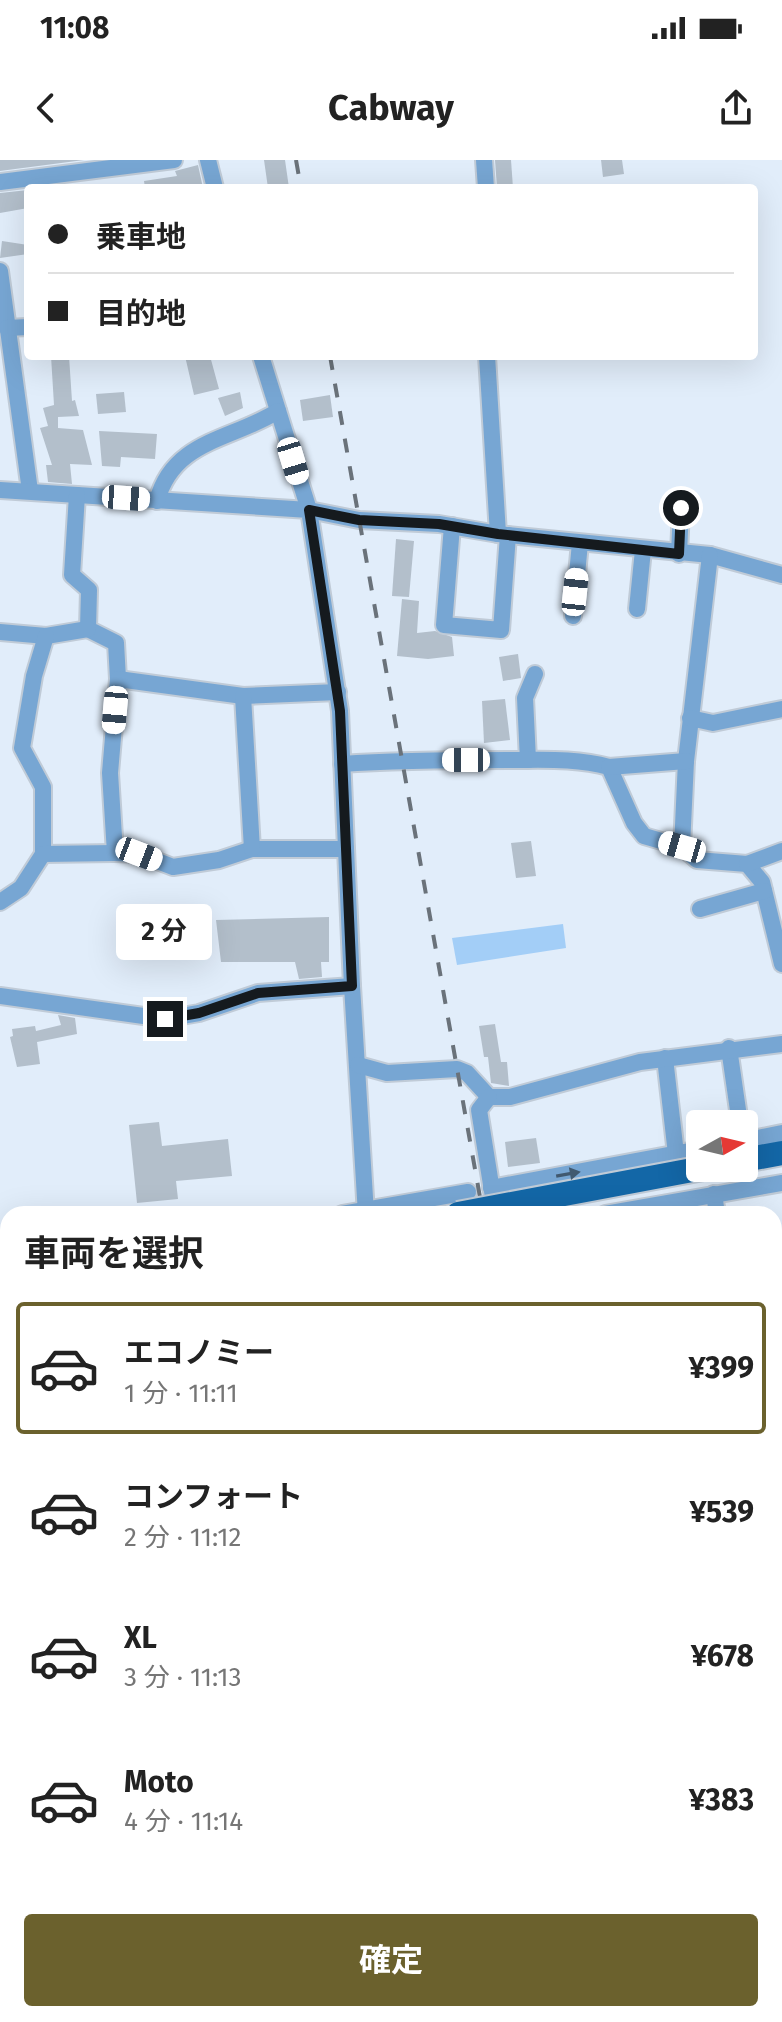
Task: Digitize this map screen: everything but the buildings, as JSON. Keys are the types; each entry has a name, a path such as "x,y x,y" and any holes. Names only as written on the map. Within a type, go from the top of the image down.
{"main road":[{"path":"758,1157 782,1153"},
{"path":"472,1202 686,1171"}],"street":[{"path":"0,182 174,160"},
{"path":"208,160 214,184"},
{"path":"484,160 486,184"},
{"path":"0,271 30,491"},
{"path":"7,328 24,327"},
{"path":"262,360 309,510 338,692 366,1206"},
{"path":"452,526 444,625 501,630 503,535 487,360"},
{"path":"157,501 163,478 199,445 255,426 278,411"},
{"path":"0,490 309,510 359,520 452,526 503,535 710,555 782,575"},
{"path":"77,495 72,575 89,590 88,629"},
{"path":"679,554 681,508"},
{"path":"573,616 580,543"},
{"path":"637,609 643,550"},
{"path":"682,847 690,718 710,555"},
{"path":"0,632 46,636 88,629 116,643 118,679 110,773 115,853"},
{"path":"0,902 21,888 43,854 43,787 22,748 34,676 46,636"},
{"path":"528,760 525,698 535,674"},
{"path":"118,679 243,696 338,692"},
{"path":"243,696 252,849"},
{"path":"690,718 713,723 782,709"},
{"path":"342,764 404,760 570,760 609,767 686,761"},
{"path":"609,767 634,823 644,836 682,847 697,860 747,864 782,851"},
{"path":"43,854 139,854 173,867 219,860 252,849 346,849"},
{"path":"747,864 762,882 782,964"},
{"path":"700,909 764,891"},
{"path":"0,996 165,1019 199,1013 258,993 352,986"},
{"path":"358,1065 387,1073 457,1069 467,1073 489,1097 510,1097 640,1062 729,1048 782,1044"},
{"path":"729,1048 738,1110"},
{"path":"665,1058 676,1154"},
{"path":"472,1202 479,1110 489,1097"},
{"path":"758,1138 782,1133"},
{"path":"430,1206 472,1202 686,1152"},
{"path":"649,1206 782,1183"},
{"path":"714,1194 716,1206"}],"shaded area":[{"path":"563,924 566,948 457,965 452,938"}],"railway":[{"path":"296,160 300,184"},
{"path":"331,360 482,1206"}],"route":[{"path":"165,1019 199,1013 258,993 352,986 340,711 309,510 359,520 439,524 498,534 679,554 681,508"}]}
